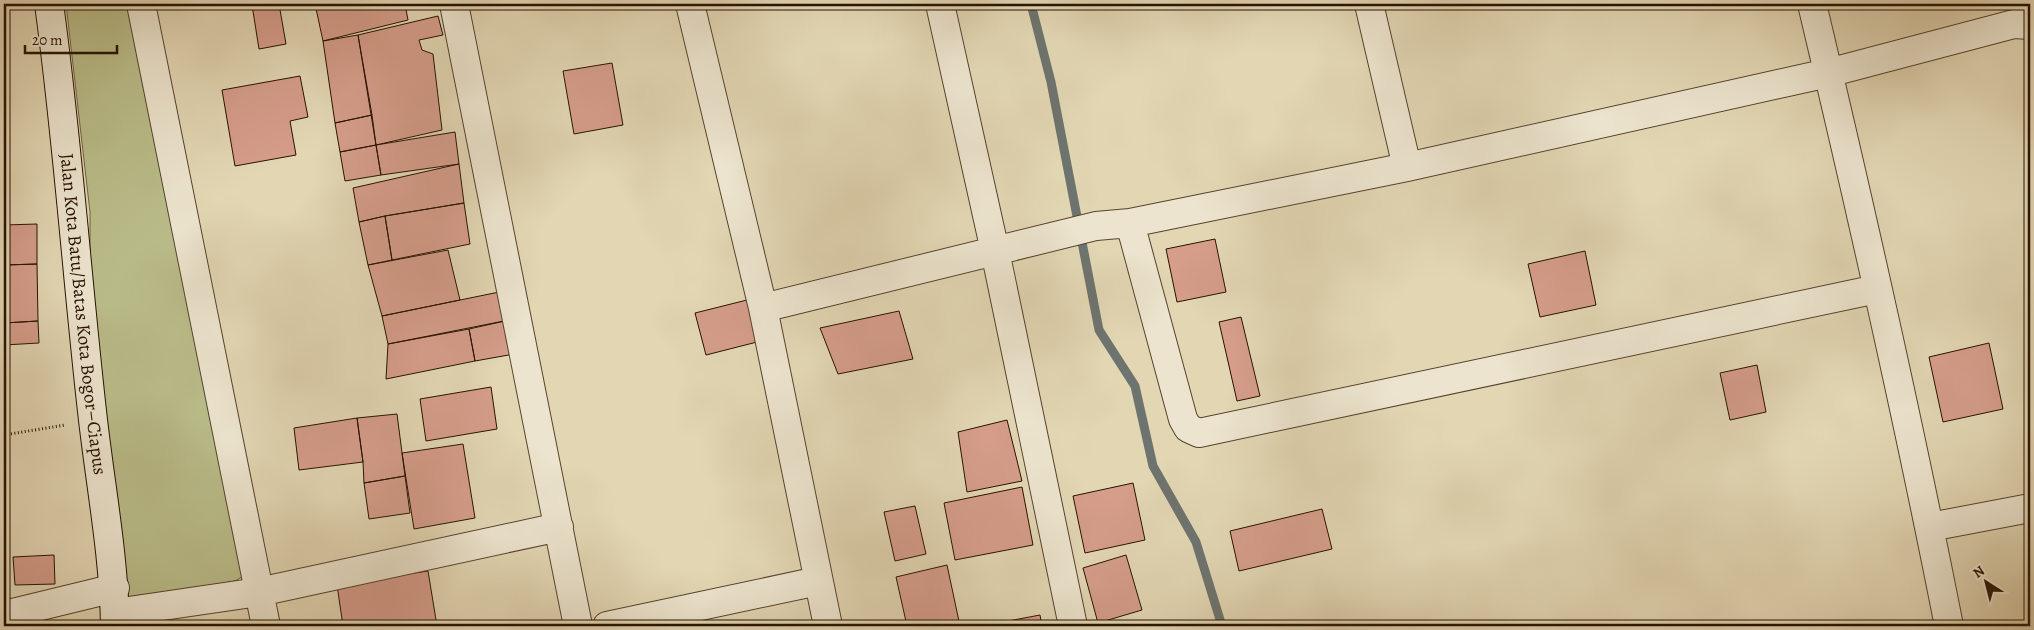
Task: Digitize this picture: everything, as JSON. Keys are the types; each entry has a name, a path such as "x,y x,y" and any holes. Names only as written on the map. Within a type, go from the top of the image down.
{"street":[{"name":"Jalan Kota Batu/Batas Kota Bogor–Ciapus","path":"49,4 59,76 93,420 115,609"},
{"path":"140,4 266,626"},
{"path":"454,4 578,626"},
{"path":"690,4 763,308 828,626"},
{"path":"940,4 995,251 1072,626"},
{"path":"1369,4 1407,167"},
{"path":"1812,4 1930,527 1950,626"},
{"path":"763,308 1096,226 1130,223 1407,167 1828,73 2023,17"},
{"path":"1130,223 1183,418 1188,428 1199,433 1877,289"},
{"path":"1930,527 2030,508"},
{"path":"4,615 115,609 259,592 559,526"},
{"path":"607,626 818,580"}],"path":[{"path":"4,435 93,420"}],"green space":[{"path":"66,4 137,4 245,575 235,581 121,601 90,264 90,212"}],"building":[{"path":"279,4 286,44 259,49 252,5"},
{"path":"315,4 405,4 408,20 323,41"},
{"path":"438,16 443,35 419,40 422,50 433,54 442,130 376,145 358,35"},
{"path":"358,35 372,115 335,123 323,41"},
{"path":"612,63 623,125 574,134 563,71"},
{"path":"300,76 308,117 290,121 296,155 235,166 222,90"},
{"path":"372,115 376,145 340,152 335,123"},
{"path":"455,132 459,164 381,175 376,145"},
{"path":"376,145 381,175 345,181 340,152"},
{"path":"459,164 464,203 359,222 353,188"},
{"path":"464,203 470,244 392,260 385,216"},
{"path":"385,216 392,260 368,265 359,222"},
{"path":"37,224 37,264 4,265 4,225"},
{"path":"1215,239 1226,292 1177,302 1166,249"},
{"path":"448,250 460,300 382,316 368,265"},
{"path":"1585,251 1596,305 1540,317 1528,264"},
{"path":"37,264 38,321 4,323 4,265"},
{"path":"509,290 514,319 388,344 382,316"},
{"path":"751,299 761,341 706,355 695,313"},
{"path":"899,311 913,359 838,374 820,328"},
{"path":"1241,317 1260,396 1237,401 1219,322"},
{"path":"514,319 520,353 475,361 469,329"},
{"path":"38,321 39,343 4,345 4,323"},
{"path":"469,329 475,361 386,379 388,344"},
{"path":"1989,343 2003,409 1943,422 1929,357"},
{"path":"1757,365 1766,412 1730,420 1720,373"},
{"path":"491,387 497,429 426,441 420,399"},
{"path":"397,414 405,476 364,483 357,418"},
{"path":"357,418 363,462 299,470 294,428"},
{"path":"1007,420 1022,481 967,492 958,432"},
{"path":"463,444 475,518 414,529 402,453"},
{"path":"405,476 410,513 369,519 364,483"},
{"path":"1133,483 1145,540 1085,553 1073,496"},
{"path":"1022,487 1033,545 955,560 944,503"},
{"path":"915,506 926,554 895,561 884,512"},
{"path":"1322,509 1332,549 1239,571 1230,531"},
{"path":"54,555 55,584 15,585 13,557"},
{"path":"1126,555 1142,610 1098,623 1083,568"},
{"path":"947,565 960,626 907,626 896,577"},
{"path":"428,571 437,626 343,626 337,585"},
{"path":"1040,615 1042,626 982,626"},
{"path":"63,623 63,626 37,626 53,624"}],"waterway":[{"path":"1031,4 1051,82 1099,330 1135,386 1153,466 1196,542 1222,626"}]}
